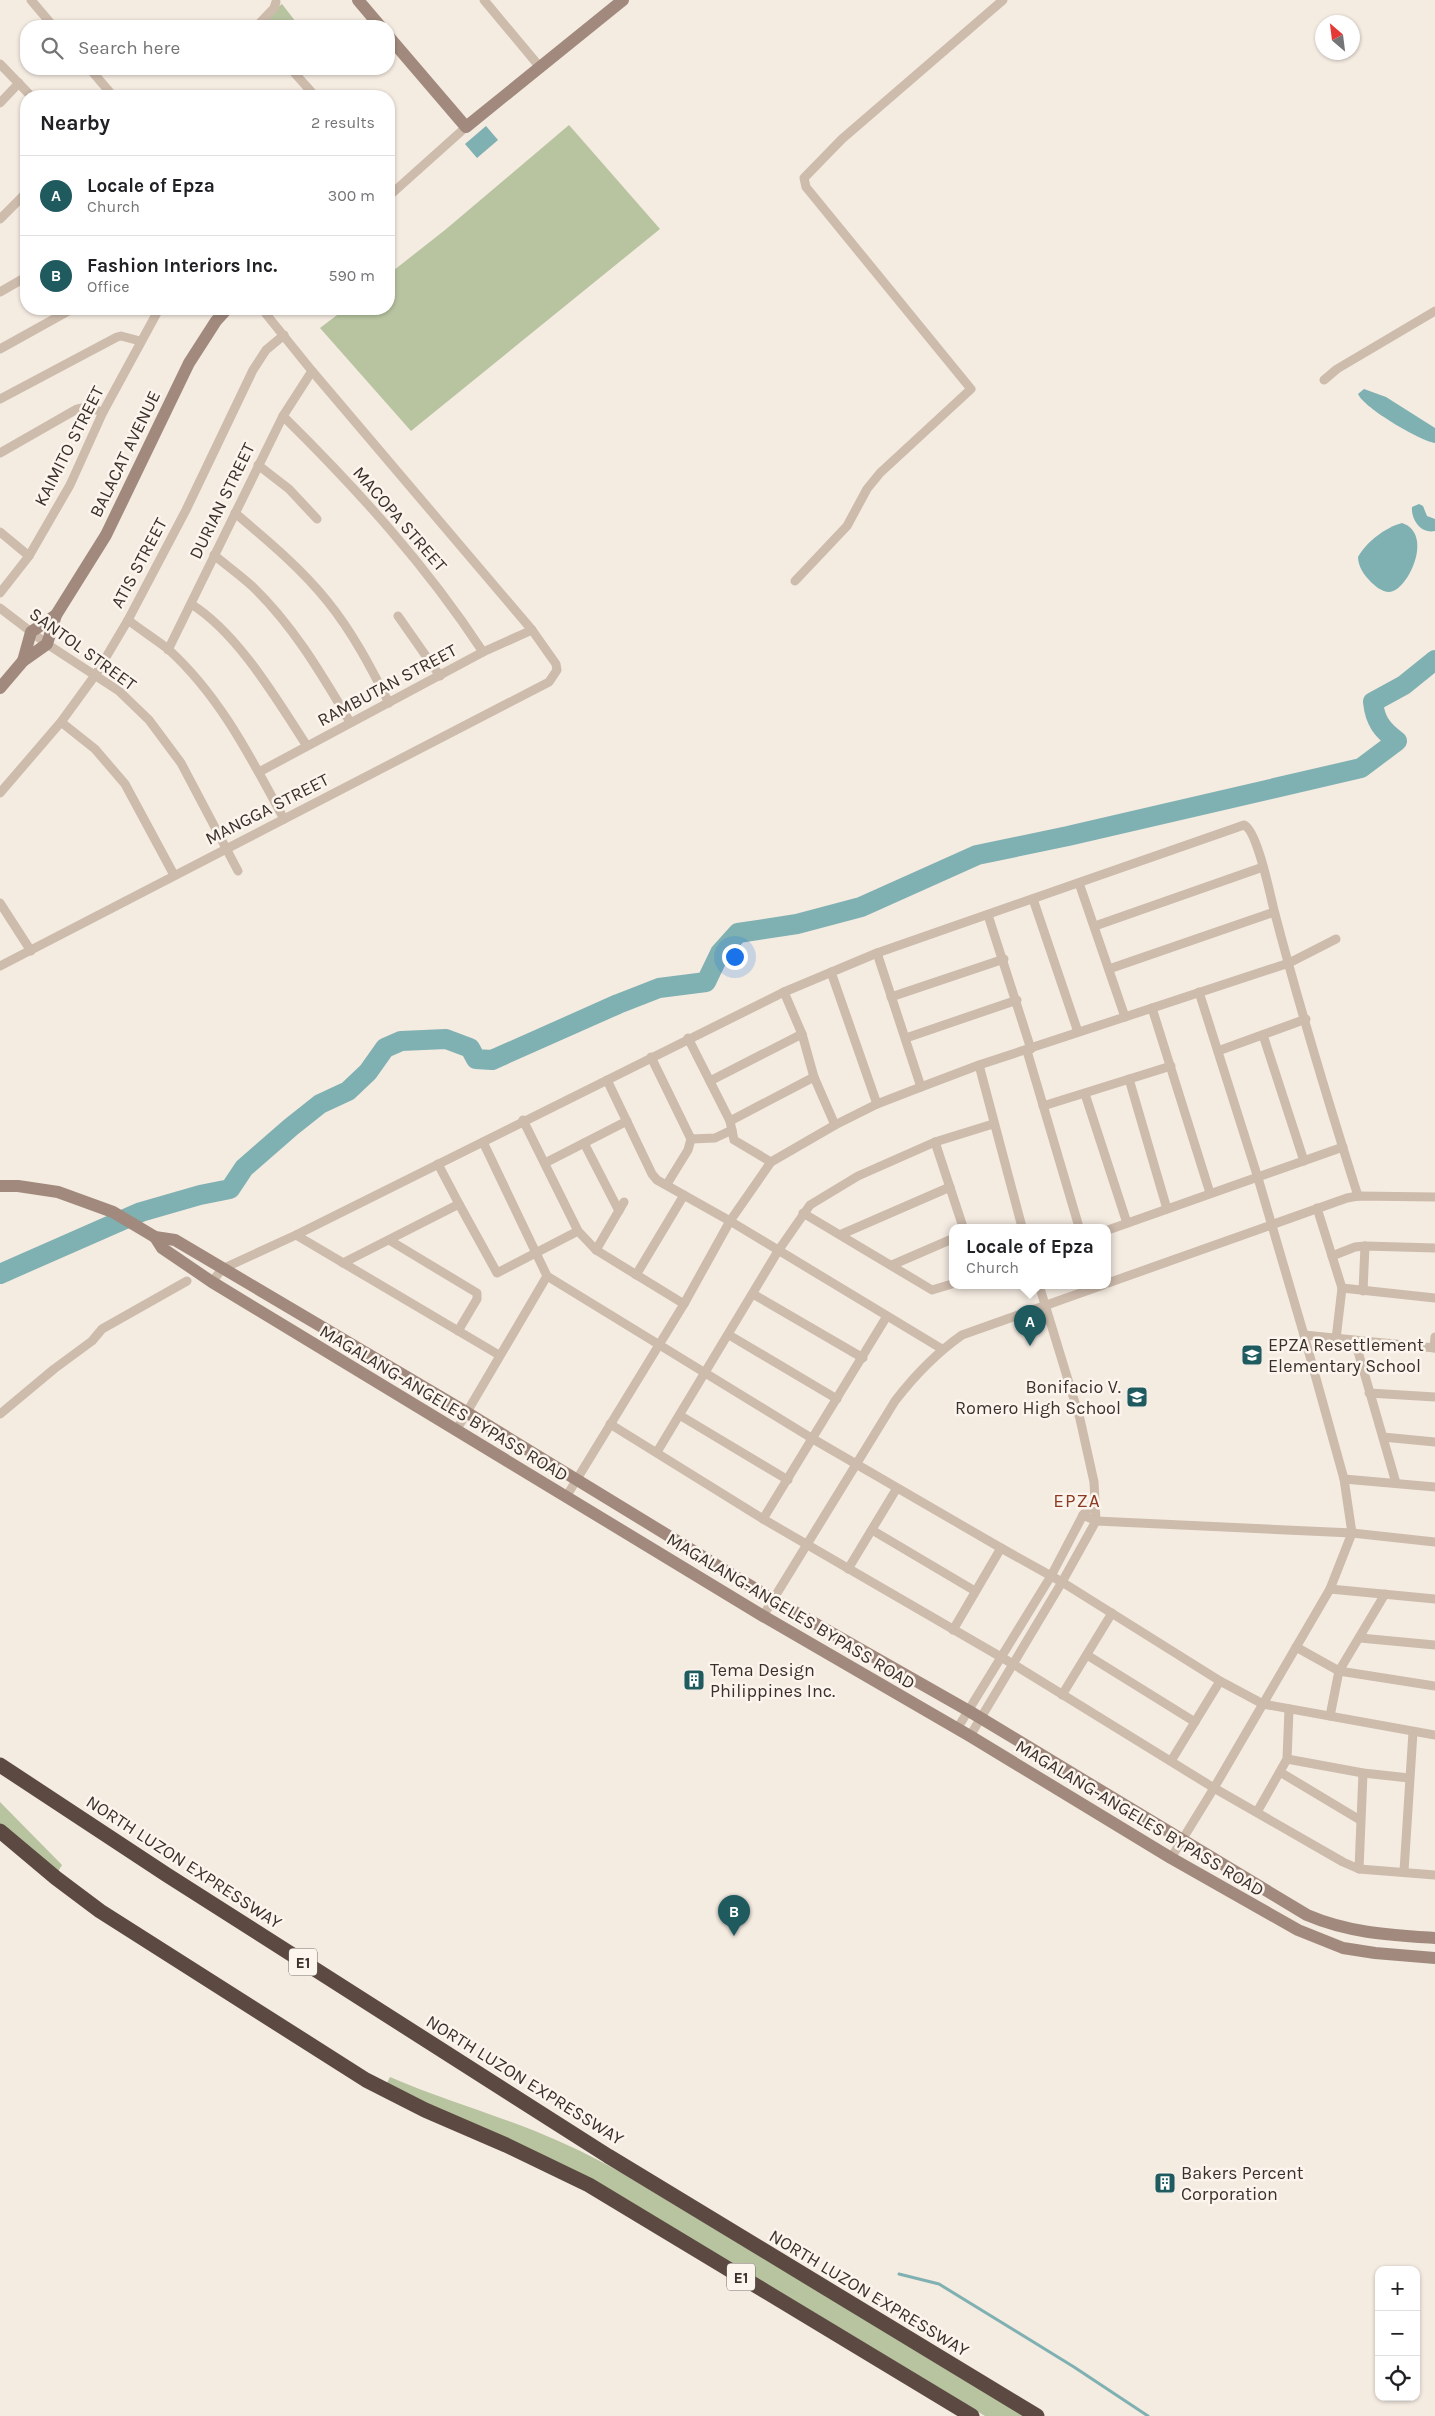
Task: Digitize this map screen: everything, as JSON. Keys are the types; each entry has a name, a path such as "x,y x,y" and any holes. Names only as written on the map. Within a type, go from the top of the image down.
{"highway":[{"name":"NORTH LUZON EXPRESSWAY","path":"0,1764 167,1875 600,2150 1036,2416"},
{"name":"E1","path":"0,1831 56,1878 100,1911 366,2080 424,2110 506,2145 589,2185 972,2416"}],"street":[{"path":"31,0 48,20"},
{"path":"358,0 375,20"},
{"path":"484,0 539,66"},
{"path":"395,188 539,66 623,0"},
{"path":"795,581 847,526 867,489 880,473 971,389 806,188 804,178 842,139 1002,0"},
{"path":"262,20 274,8 276,2"},
{"path":"395,44 466,127"},
{"path":"0,64 25,90"},
{"path":"95,75 109,90"},
{"path":"297,75 310,90"},
{"path":"0,103 19,83"},
{"path":"0,219 20,200"},
{"path":"0,292 20,280"},
{"path":"1324,380 1337,369 1435,312"},
{"path":"0,349 61,315"},
{"name":"KAIMITO STREET","path":"0,593 29,556 70,485 103,412 155,315"},
{"name":"BALACAT AVENUE","path":"47,644 56,616 106,534 190,363 221,315"},
{"path":"267,315 312,371 532,630"},
{"name":"ATIS STREET","path":"0,793 61,722 96,674 128,620 186,510 253,370 266,350 284,335"},
{"path":"0,399 117,337 121,336 140,341"},
{"name":"DURIAN STREET","path":"168,650 283,416 312,371"},
{"path":"0,453 77,409 86,407 103,412"},
{"name":"MACOPA STREET","path":"283,416 382,518 452,604 483,652"},
{"path":"258,465 290,489 317,519"},
{"path":"235,513 285,557 328,601 363,652 389,703"},
{"path":"0,532 29,556"},
{"path":"214,555 252,587 290,629 322,674 350,722"},
{"path":"191,604 205,613 222,630 254,667 307,746"},
{"name":"SANTOL STREET","path":"0,608 47,644 96,674 119,691 149,720 181,763 238,871"},
{"name":"BALACAT AVENUE","path":"31,632 56,616"},
{"path":"398,616 440,676"},
{"path":"128,620 168,650 207,690 229,720 284,819"},
{"name":"RAMBUTAN STREET","path":"259,772 483,652 532,630"},
{"name":"MANGGA STREET","path":"0,966 549,682 557,670 556,664 532,630"},
{"path":"23,661 31,632"},
{"path":"0,688 23,661 47,644"},
{"path":"61,722 94,749 125,784 174,875"},
{"path":"212,1282 222,1269 296,1235 523,1120 784,992 877,953 1244,825 1251,831 1263,867 1274,912 1358,1196"},
{"path":"1094,926 1263,867"},
{"path":"1078,883 1125,1017"},
{"path":"1033,899 1078,1032"},
{"path":"0,903 31,951"},
{"path":"1109,969 1274,912"},
{"path":"988,915 1016,1000 1043,1106 1078,1224"},
{"path":"566,1497 684,1304 730,1221 771,1162 835,1125 877,1104 979,1065 1289,963 1336,939"},
{"path":"877,953 922,1087"},
{"path":"891,997 1004,959"},
{"path":"831,972 877,1104"},
{"path":"784,992 802,1034 814,1077 835,1125"},
{"path":"1171,1858 1330,1589 1352,1533 1344,1479 1304,1335 1258,1178 1199,992"},
{"path":"906,1038 1016,1000"},
{"path":"1152,1008 1210,1193"},
{"path":"1218,1051 1306,1019"},
{"path":"710,1081 802,1034"},
{"path":"1263,1035 1304,1161"},
{"path":"688,1038 731,1125 736,1142 771,1162"},
{"path":"651,1057 691,1139 688,1150 667,1184"},
{"path":"979,1065 993,1124 1021,1224"},
{"path":"1043,1106 1171,1066"},
{"path":"691,1139 715,1138 731,1125 814,1077"},
{"path":"1129,1079 1167,1209"},
{"path":"607,1080 652,1174 942,1349"},
{"path":"1085,1094 1127,1223"},
{"path":"523,1120 578,1231 596,1250 684,1304"},
{"path":"545,1163 628,1121"},
{"path":"657,1452 681,1416 778,1251 810,1205 858,1176 936,1142 993,1124"},
{"path":"482,1142 547,1276 813,1439 1062,1582 1220,1681 1263,1704 1435,1735"},
{"path":"936,1142 961,1224"},
{"path":"584,1143 619,1211"},
{"path":"1111,1229 1343,1147"},
{"path":"438,1164 497,1273 578,1231"},
{"name":"MAGALANG-ANGELES BYPASS ROAD","path":"0,1186 18,1186 58,1192 113,1212 152,1235 175,1240 577,1478 772,1599 981,1718 1287,1904 1327,1924 1356,1931 1435,1938"},
{"path":"842,1234 950,1187"},
{"path":"636,1275 684,1195"},
{"path":"1111,1282 1317,1208 1358,1196 1435,1197"},
{"path":"596,1250 624,1202"},
{"path":"343,1263 459,1204"},
{"path":"1317,1208 1342,1288 1336,1339"},
{"path":"803,1213 842,1234 932,1290 949,1285"},
{"name":"MAGALANG-ANGELES BYPASS ROAD","path":"152,1235 162,1248 212,1282 457,1429 566,1497 763,1616 970,1736 1171,1858 1298,1930 1343,1948 1375,1953 1435,1958"},
{"path":"296,1235 499,1355"},
{"path":"389,1240 477,1292 477,1299 458,1331"},
{"path":"892,1265 949,1240"},
{"path":"1332,1256 1355,1247 1365,1246 1435,1248"},
{"path":"1364,1291 1365,1246"},
{"path":"457,1429 547,1276"},
{"path":"0,1414 54,1369 92,1341 102,1329 187,1281"},
{"path":"1342,1288 1435,1298"},
{"path":"970,1736 1062,1582 1096,1520 1094,1482 1080,1419 1040,1289"},
{"path":"763,1616 895,1401 916,1373 942,1349 962,1335 1092,1289"},
{"path":"753,1294 863,1358"},
{"path":"763,1519 887,1316"},
{"path":"729,1335 837,1399"},
{"path":"1304,1335 1435,1348 1435,1337"},
{"path":"1355,1341 1396,1483"},
{"path":"1369,1393 1435,1397"},
{"path":"681,1416 788,1480"},
{"path":"610,1424 763,1519 1013,1664 1214,1788 1359,1869 1404,1871 1435,1875"},
{"path":"1383,1437 1435,1442"},
{"path":"1344,1479 1435,1487"},
{"path":"848,1569 897,1488"},
{"path":"957,1730 1051,1576 1083,1515 1095,1501"},
{"path":"1083,1515 1096,1520 1352,1533 1435,1542"},
{"path":"872,1530 975,1591"},
{"path":"953,1630 1001,1548"},
{"path":"1330,1589 1435,1600"},
{"path":"1330,1716 1339,1671 1385,1594"},
{"path":"1062,1695 1112,1613"},
{"path":"1360,1638 1435,1645"},
{"path":"1296,1647 1339,1671 1435,1686"},
{"path":"1087,1655 1195,1722"},
{"path":"1171,1760 1220,1681"},
{"path":"1257,1812 1287,1759 1289,1709"},
{"path":"1404,1871 1413,1732"},
{"path":"1287,1759 1363,1773 1409,1778"},
{"path":"1280,1772 1360,1820"},
{"path":"1359,1869 1363,1773"}],"green space":[{"path":"282,4 294,20 261,20"},
{"path":"569,125 660,229 411,431 320,328 337,315 395,315 395,269 445,230"},
{"path":"0,1802 62,1865 57,1873 0,1824"},
{"path":"390,2077 535,2131 601,2161 1027,2416 985,2416 804,2308 429,2105 386,2085"}],"water":[{"path":"486,126 498,140 477,158 465,144"},
{"path":"1364,389 1386,397 1435,428 1435,443 1406,430 1370,407 1358,394"},
{"path":"1419,504 1423,506 1427,516 1435,519 1435,531 1421,528 1415,521 1412,507"},
{"path":"1402,523 1412,529 1416,538 1415,562 1403,583 1396,589 1386,592 1376,587 1366,576 1360,567 1358,557 1377,536"}],"waterway":[{"path":"0,1274 141,1212 200,1195 230,1189 244,1168 291,1127 320,1104 348,1091 368,1072 385,1048 401,1041 446,1039 470,1048 476,1059 492,1060 618,1004 659,988 706,982 720,953 738,933 797,924 861,907 977,855 1068,836 1361,768 1397,741 1380,724 1375,715 1373,702 1404,685 1435,660"},
{"path":"899,2274 939,2284 1074,2367 1148,2416"}],"place":[{"name":"Locale of Epza","path":"1030,1346"},
{"name":"EPZA Resettlement Elementary School","path":"1252,1355"},
{"name":"Bonifacio V. Romero High School","path":"1137,1397"},
{"name":"Tema Design Philippines Inc.","path":"694,1680"},
{"name":"Fashion Interiors Inc.","path":"734,1936"},
{"name":"Bakers Percent Corporation","path":"1165,2183"}],"district":[{"name":"EPZA","path":"1077,1501"}]}
